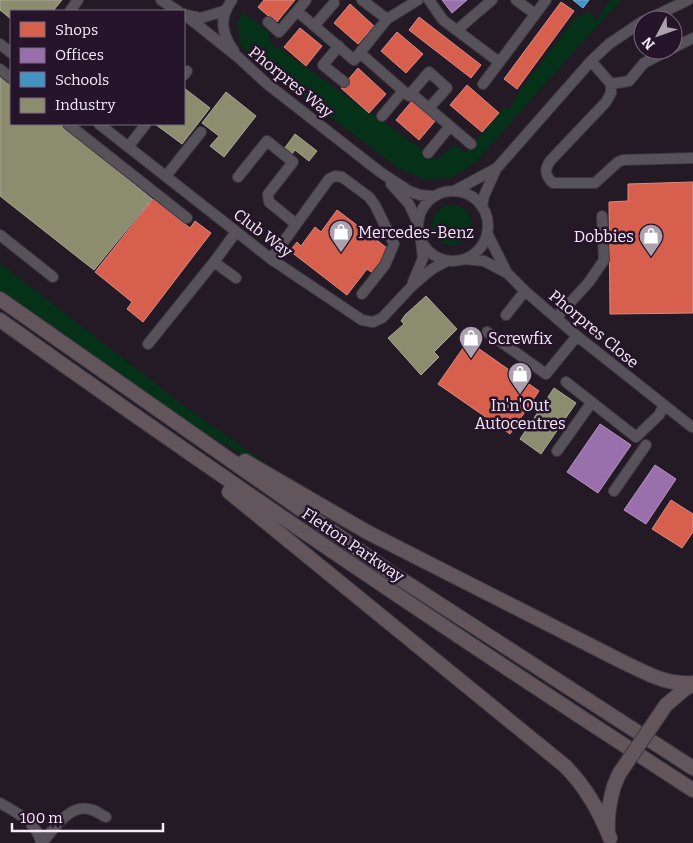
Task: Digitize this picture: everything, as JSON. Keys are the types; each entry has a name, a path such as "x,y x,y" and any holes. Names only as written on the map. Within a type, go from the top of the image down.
{"highway":[{"name":"Fletton Parkway","path":"0,299 393,574 693,768"},
{"name":"Fletton Parkway","path":"0,320 146,424 384,587 693,790"},
{"path":"156,409 367,532 662,680 679,684 693,684"},
{"path":"146,424 565,766 590,795 611,840"},
{"path":"611,840 607,819 609,801 619,774 666,705 693,684"}],"street":[{"path":"161,0 174,10"},
{"path":"232,0 224,11 223,30 227,42 239,58"},
{"path":"268,22 279,32 306,0"},
{"path":"362,0 387,19"},
{"path":"297,11 354,60 387,19 418,0"},
{"path":"428,0 443,20 499,62"},
{"path":"457,30 492,0"},
{"path":"516,0 535,14"},
{"path":"483,84 546,0"},
{"path":"659,10 673,0"},
{"path":"667,10 688,0"},
{"path":"314,26 334,3"},
{"path":"185,14 201,18 224,11"},
{"name":"Phorpres Way","path":"185,15 239,58 266,83 380,172 410,191 420,195 432,196"},
{"path":"185,23 247,72 266,83"},
{"path":"482,206 484,196 496,169 591,61 609,44 633,28"},
{"path":"0,44 10,52"},
{"path":"339,46 323,65 344,82"},
{"path":"360,53 471,144"},
{"path":"611,84 628,81 644,63 650,60"},
{"path":"591,61 611,84 611,93 606,102 546,166 548,178 553,183 595,184 618,162 623,160 693,158"},
{"path":"0,69 10,77"},
{"path":"382,116 428,72 446,88 429,108"},
{"path":"69,125 187,218"},
{"name":"Club Way","path":"100,125 270,259 362,320 372,322 382,318 412,286 447,260"},
{"path":"128,147 145,125"},
{"path":"428,153 450,126"},
{"path":"166,176 201,132"},
{"path":"238,177 267,141 294,162 268,194 270,202 296,224"},
{"path":"456,190 496,169"},
{"name":"Phorpres Way","path":"380,172 409,204 418,221"},
{"path":"270,259 329,179 335,176 342,177 375,205 394,244 385,265 362,294"},
{"path":"448,190 456,190 471,196 482,206 488,224 487,233 483,244 475,253 464,259 447,260 437,257 421,241 418,232 420,212 432,196 448,190"},
{"path":"557,317 589,282 604,260 602,216"},
{"path":"148,344 236,232"},
{"name":"Phorpres Close","path":"487,233 507,273"},
{"path":"0,235 54,277"},
{"name":"Club Way","path":"412,286 423,258 421,241"},
{"name":"Phorpres Close","path":"464,259 484,261 507,273 577,336 692,427"},
{"path":"214,262 236,278"},
{"path":"506,315 525,291"},
{"path":"487,332 546,374 577,336"},
{"path":"566,382 636,437 659,415 664,405"},
{"path":"556,451 592,402"},
{"path":"614,491 646,445"},
{"path":"0,803 31,822 39,834 42,843"},
{"path":"42,843 62,818 72,811 90,809 106,817"}],"green space":[{"path":"610,0 622,0 475,163 451,178 425,179 400,169 301,95 241,46 237,23 243,12 269,32 270,42 437,160 453,145 466,152 505,107 510,109 520,90 575,18 588,12 597,20"},
{"path":"456,205 463,208 469,214 472,225 471,233 463,242 456,245 448,245 441,242 433,233 432,221 435,214 444,206"},
{"path":"0,263 183,405 311,495 180,418 0,292"}],"building: Shops":[{"path":"264,0 295,0 276,23 258,7"},
{"path":"561,2 574,11 517,89 504,79"},
{"path":"350,4 374,26 358,44 334,23"},
{"path":"419,17 481,65 471,78 409,30"},
{"path":"300,28 322,46 306,66 284,47"},
{"path":"397,32 423,54 406,73 381,51"},
{"path":"358,68 386,94 369,113 341,88"},
{"path":"467,85 499,113 482,132 450,105"},
{"path":"412,101 435,121 419,140 396,120"},
{"name":"Dobbies","path":"693,182 693,313 610,314 609,202 628,201 628,184"},
{"path":"153,199 190,228 195,221 211,233 143,322 127,309 132,302 95,272"},
{"name":"Mercedes-Benz","path":"337,210 391,251 374,274 367,269 347,295 290,251 297,242 301,246 315,227 321,232"},
{"path":"468,341 539,391 510,434 438,384"},
{"path":"671,500 693,514 693,532 682,548 652,529"}],"building: Offices":[{"path":"442,0 467,0 452,13"},
{"path":"600,424 631,445 598,493 567,472"},
{"path":"655,465 676,479 646,524 624,510"}],"building: Schools":[{"path":"573,0 589,0 583,8"}],"building: Industry":[{"path":"0,0 62,0 54,10 10,10 10,18 0,10"},
{"path":"0,74 10,82 10,125 62,125 152,199 94,270 0,196"},
{"path":"185,89 210,108 182,144 156,125 185,125"},
{"path":"226,92 256,116 224,157 210,146 219,136 202,123"},
{"path":"295,134 317,151 309,161 295,150 291,155 284,149"},
{"path":"426,296 457,329 434,352 439,357 421,375 388,338 404,324 401,321 405,315"},
{"path":"554,388 576,403 541,454 520,439"}],"place":[{"name":"Mercedes-Benz","path":"341,253"},
{"name":"Dobbies","path":"651,257"},
{"name":"Screwfix","path":"471,359"},
{"name":"In'n'Out Autocentres","path":"520,395"}]}
